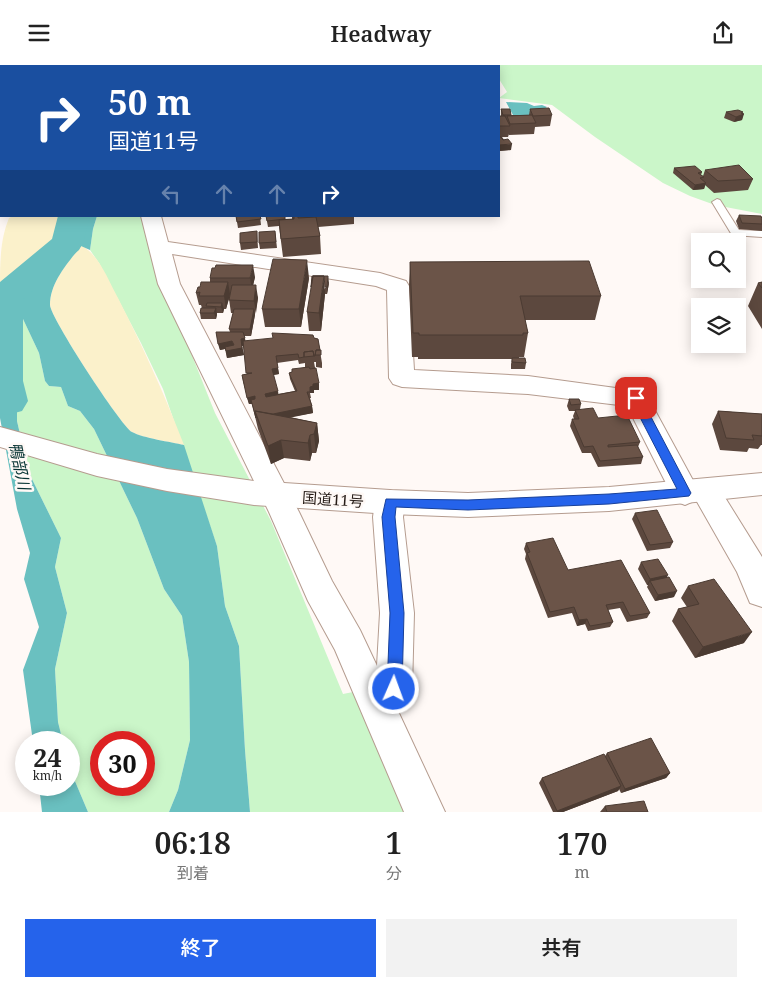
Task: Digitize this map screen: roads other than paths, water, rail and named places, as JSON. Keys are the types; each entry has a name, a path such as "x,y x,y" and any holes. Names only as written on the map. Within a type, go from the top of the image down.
{"main road":[{"path":"152,217 169,284 265,494 348,641 425,812"},
{"path":"161,249 175,248 380,280 398,287 402,378 528,385 636,398 695,492 751,567 762,593"},
{"name":"国道11号","path":"0,437 97,465 167,480 265,494 390,502 468,505 609,499 762,484"},
{"path":"378,706 394,689 397,613 388,517 390,502"}],"lane":[{"path":"717,202 736,233 762,234"}],"water":[{"path":"506,102 527,103 534,106 542,105 547,107 533,116 513,115"},
{"path":"62,217 97,217 90,250 81,246 56,281 50,305 53,314 87,371 132,432 184,445 217,546 225,606 239,646 250,812 169,812 178,790 190,740 189,662 182,616 164,589 137,518 94,429 80,411 68,406 61,387 49,386 45,381 39,353 23,319 19,295 14,296 12,308 5,312 1,326 3,340 17,372 17,421 29,473 61,538 55,567 67,613 55,669 60,731 31,731 23,670 39,627 24,579 30,553 17,509 0,418 0,287 12,284 47,253 57,239"},
{"path":"80,793 88,812 42,812 40,796 80,796"}],"waterway":[{"name":"鴨部川","path":"7,401 3,381 5,296 67,243 74,217"}]}
